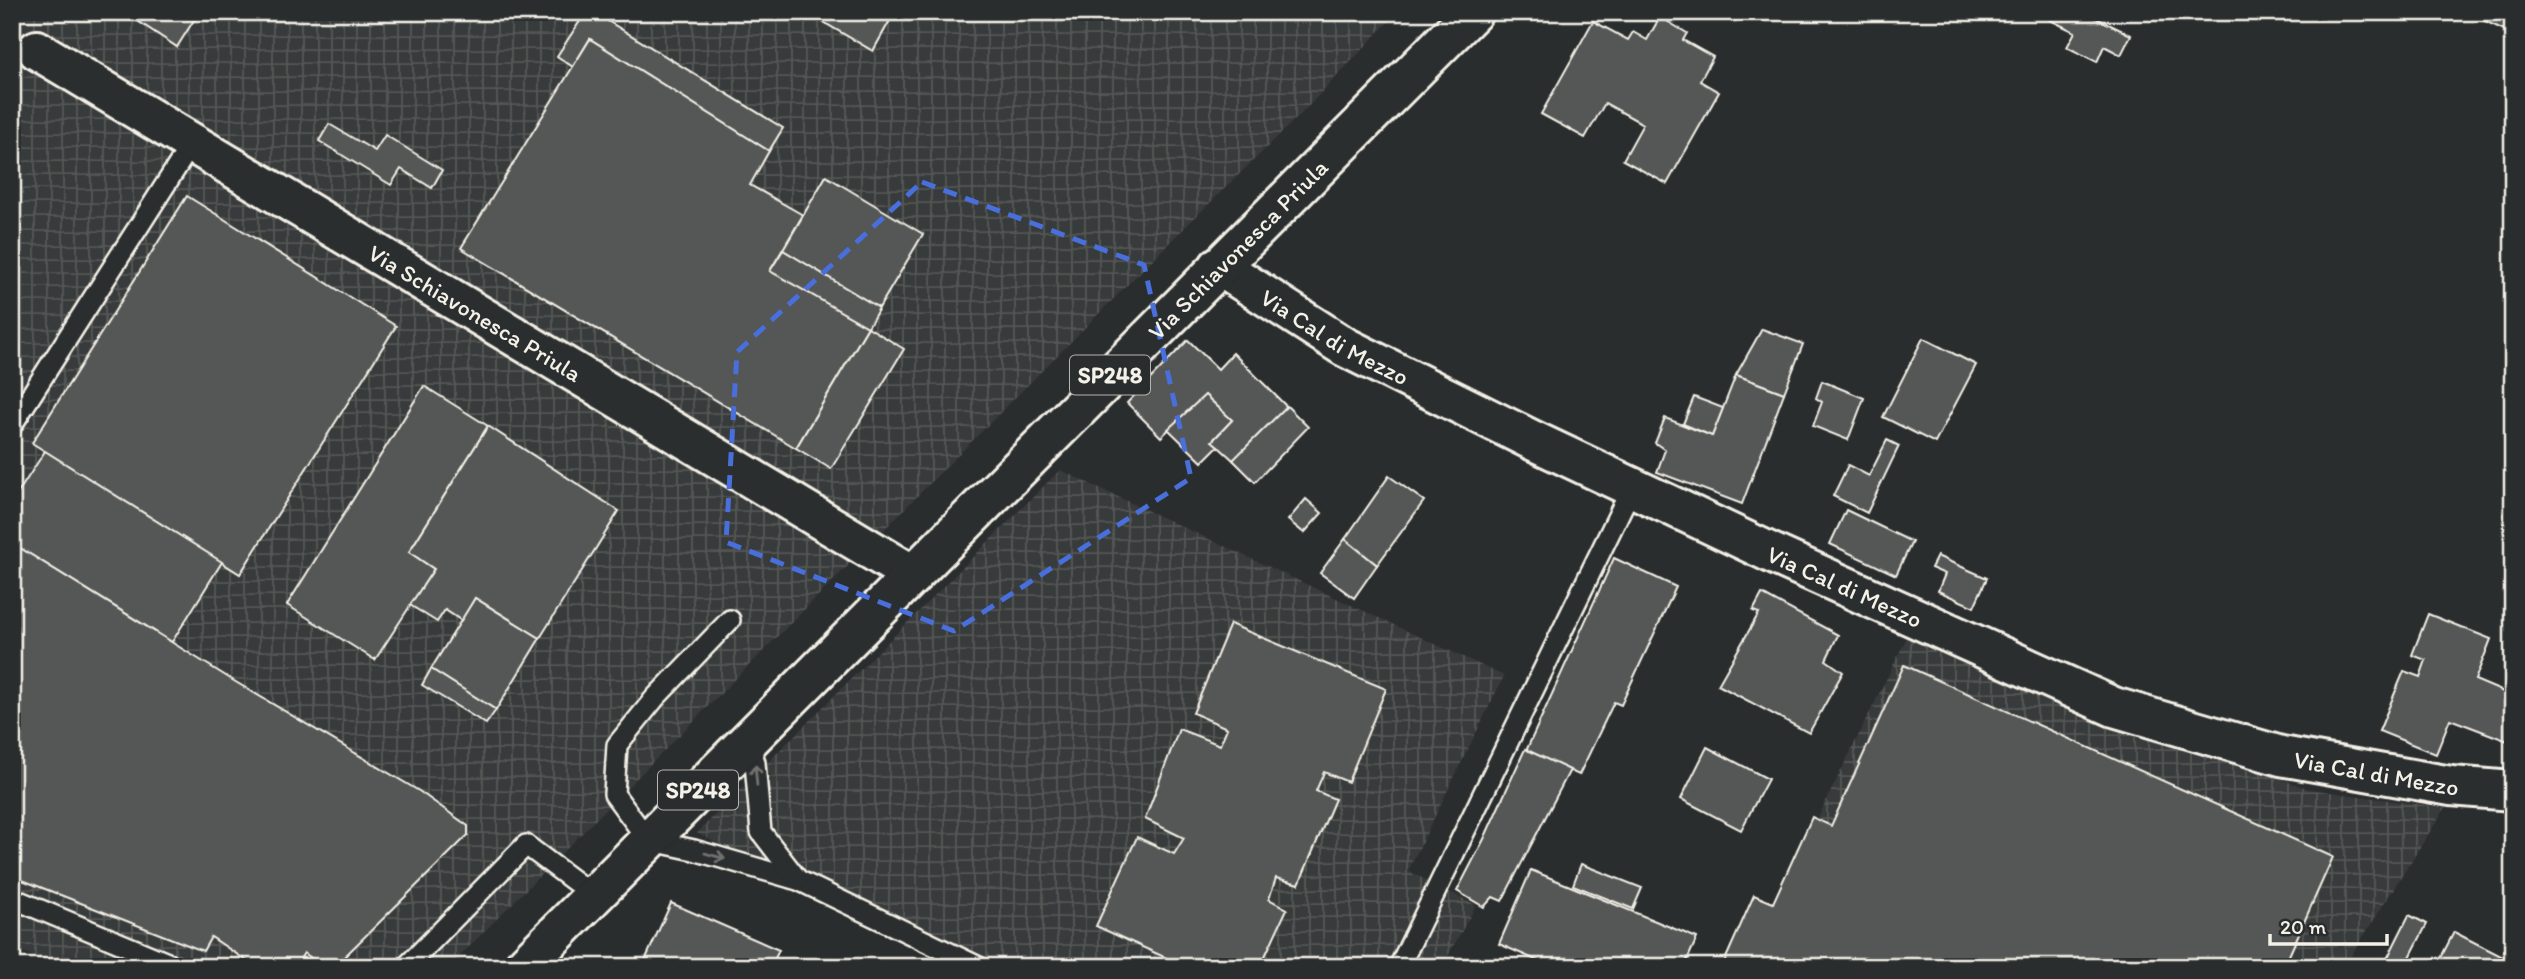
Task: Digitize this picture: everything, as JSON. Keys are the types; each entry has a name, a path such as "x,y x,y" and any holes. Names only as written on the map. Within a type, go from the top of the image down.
{"street":[{"name":"Via Schiavonesca Priula","path":"523,967 1473,12"},
{"name":"Via Schiavonesca Priula","path":"37,50 913,575"},
{"name":"Via Cal di Mezzo","path":"1219,266 1345,347 1780,557 2114,707 2281,756 2451,786 2513,791"}],"lane":[{"path":"12,425 192,143"},
{"path":"1399,967 1632,487"},
{"path":"730,620 654,698 617,745 614,794 648,840 694,850 797,880 979,967"},
{"path":"748,739 755,763 761,832 797,880"},
{"path":"406,967 526,845 593,896"},
{"path":"12,898 177,967"}],"highlighted area":[{"path":"922,182 1144,265 1191,478 954,631 726,542 737,352"}],"shaded area":[{"path":"30,12 625,12 634,18 638,12 1398,12 1302,113 1172,240 449,967 57,967 12,947 12,38"},
{"path":"1060,470 1504,676 1408,871 1476,905 1442,967 957,967 697,833"},
{"path":"1911,629 2150,732 2309,789 2445,808 2351,956 2325,967 1744,967"}],"building":[{"path":"124,12 199,12 177,47"},
{"path":"586,12 593,12 783,128 769,151 590,39 573,67 557,56"},
{"path":"806,12 888,12 893,15 873,51"},
{"path":"2051,12 2084,12 2131,35 2121,55 2104,46 2097,62 2067,47 2075,32 2048,19"},
{"path":"2465,12 2513,12 2513,34"},
{"path":"1660,17 1687,33 1683,40 1713,57 1700,81 1719,92 1667,184 1623,160 1643,124 1605,103 1585,138 1541,114 1593,21 1628,40 1633,32 1647,40"},
{"path":"590,39 769,151 750,185 803,215 770,271 868,327 796,448 461,248"},
{"path":"329,124 375,151 385,135 442,170 432,188 401,169 391,185 319,141"},
{"path":"826,176 923,234 879,308 783,250"},
{"path":"187,196 396,326 240,574 32,443"},
{"path":"783,250 879,308 868,327 770,271"},
{"path":"868,327 904,349 831,469 796,448"},
{"path":"1762,329 1803,344 1784,393 1736,375"},
{"path":"1923,338 1976,365 1935,443 1883,417"},
{"path":"1188,340 1218,369 1233,353 1295,415 1242,468 1212,441 1232,420 1205,395 1161,437 1127,403"},
{"path":"1736,375 1784,393 1742,504 1657,472 1665,450 1655,443 1665,418 1712,436"},
{"path":"1822,381 1864,398 1848,440 1813,426 1822,402 1816,398"},
{"path":"424,386 488,426 409,552 434,569 375,660 287,605"},
{"path":"1205,395 1232,420 1212,441 1218,446 1202,462 1168,429"},
{"path":"1694,397 1723,408 1712,436 1683,424"},
{"path":"1287,406 1308,427 1255,482 1233,460"},
{"path":"488,426 619,511 540,638 475,598 462,621 445,610 437,622 410,605 434,569 409,552"},
{"path":"1887,440 1899,446 1867,513 1833,496 1848,465 1869,476"},
{"path":"45,451 222,562 172,642 12,543 12,502"},
{"path":"1389,476 1424,501 1377,565 1345,539"},
{"path":"1306,499 1322,513 1304,533 1288,520"},
{"path":"1846,510 1912,542 1896,575 1830,544"},
{"path":"1345,539 1377,565 1354,598 1320,573"},
{"path":"12,543 234,681 419,791 468,826 468,835 334,967 324,967 304,953 295,967 256,967 211,937 203,951 12,876"},
{"path":"1937,556 1987,578 1974,607 1938,591 1945,574 1931,568"},
{"path":"1614,558 1676,587 1621,705 1614,702 1579,775 1526,751"},
{"path":"1762,594 1838,635 1826,660 1843,672 1809,733 1718,685 1759,613 1753,611"},
{"path":"475,598 540,638 496,710 431,669"},
{"path":"2428,614 2491,639 2475,680 2513,696 2513,743 2450,719 2436,754 2379,731 2404,671 2420,677 2426,660 2412,655"},
{"path":"1230,624 1386,689 1348,782 1324,772 1316,791 1335,799 1299,884 1276,878 1269,899 1287,909 1260,967 1186,967 1096,926 1137,837 1174,854 1184,838 1145,819 1179,729 1220,745 1227,728 1193,713"},
{"path":"1904,665 2333,857 2284,967 1722,967 1754,895 1773,903 1812,817 1831,826"},
{"path":"431,669 496,710 486,724 422,685"},
{"path":"1707,747 1768,779 1741,830 1681,799"},
{"path":"1525,749 1570,770 1502,901 1493,897 1484,907 1457,891"},
{"path":"1581,864 1642,888 1633,909 1573,885"},
{"path":"1531,870 1697,938 1684,967 1552,967 1499,944"},
{"path":"671,903 779,950 771,967 642,967"},
{"path":"2409,915 2427,924 2405,967 2383,967"},
{"path":"2454,932 2513,962 2513,967 2436,967"}]}
